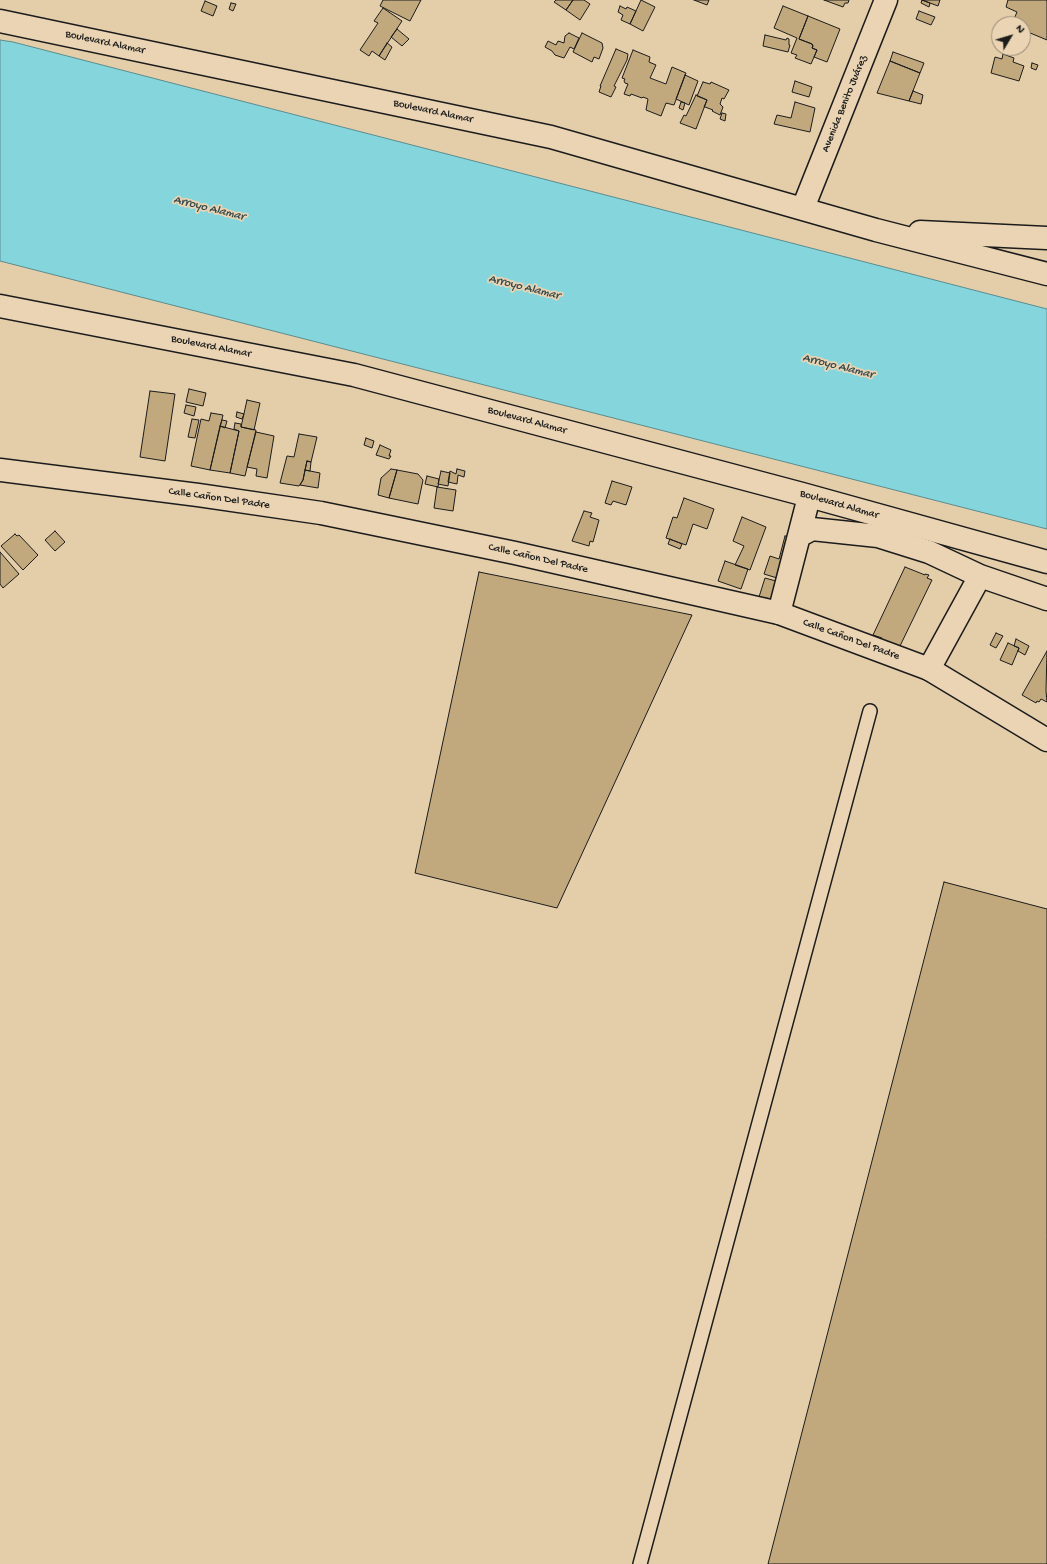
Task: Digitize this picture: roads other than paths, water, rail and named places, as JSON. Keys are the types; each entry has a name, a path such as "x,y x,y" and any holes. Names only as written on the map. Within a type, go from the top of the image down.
{"main road":[{"name":"Avenida Benito Juárez","path":"803,208 886,0"},
{"name":"Boulevard Alamar","path":"0,21 551,137 876,230 1047,274"},
{"path":"876,230 1047,238"},
{"name":"Boulevard Alamar","path":"0,306 354,375 1047,562"},
{"name":"Calle Cañon Del Padre","path":"0,470 198,495 321,513 516,553 778,613 929,669 1047,740"},
{"path":"778,613 809,497"},
{"path":"799,536 812,529 878,536 929,552 980,576 1047,599"},
{"path":"929,669 980,576"}],"lane":[{"path":"640,1564 870,711"}],"water":[{"name":"Arroyo Alamar","path":"0,40 13,42 1047,309 1047,529 0,261"}]}
